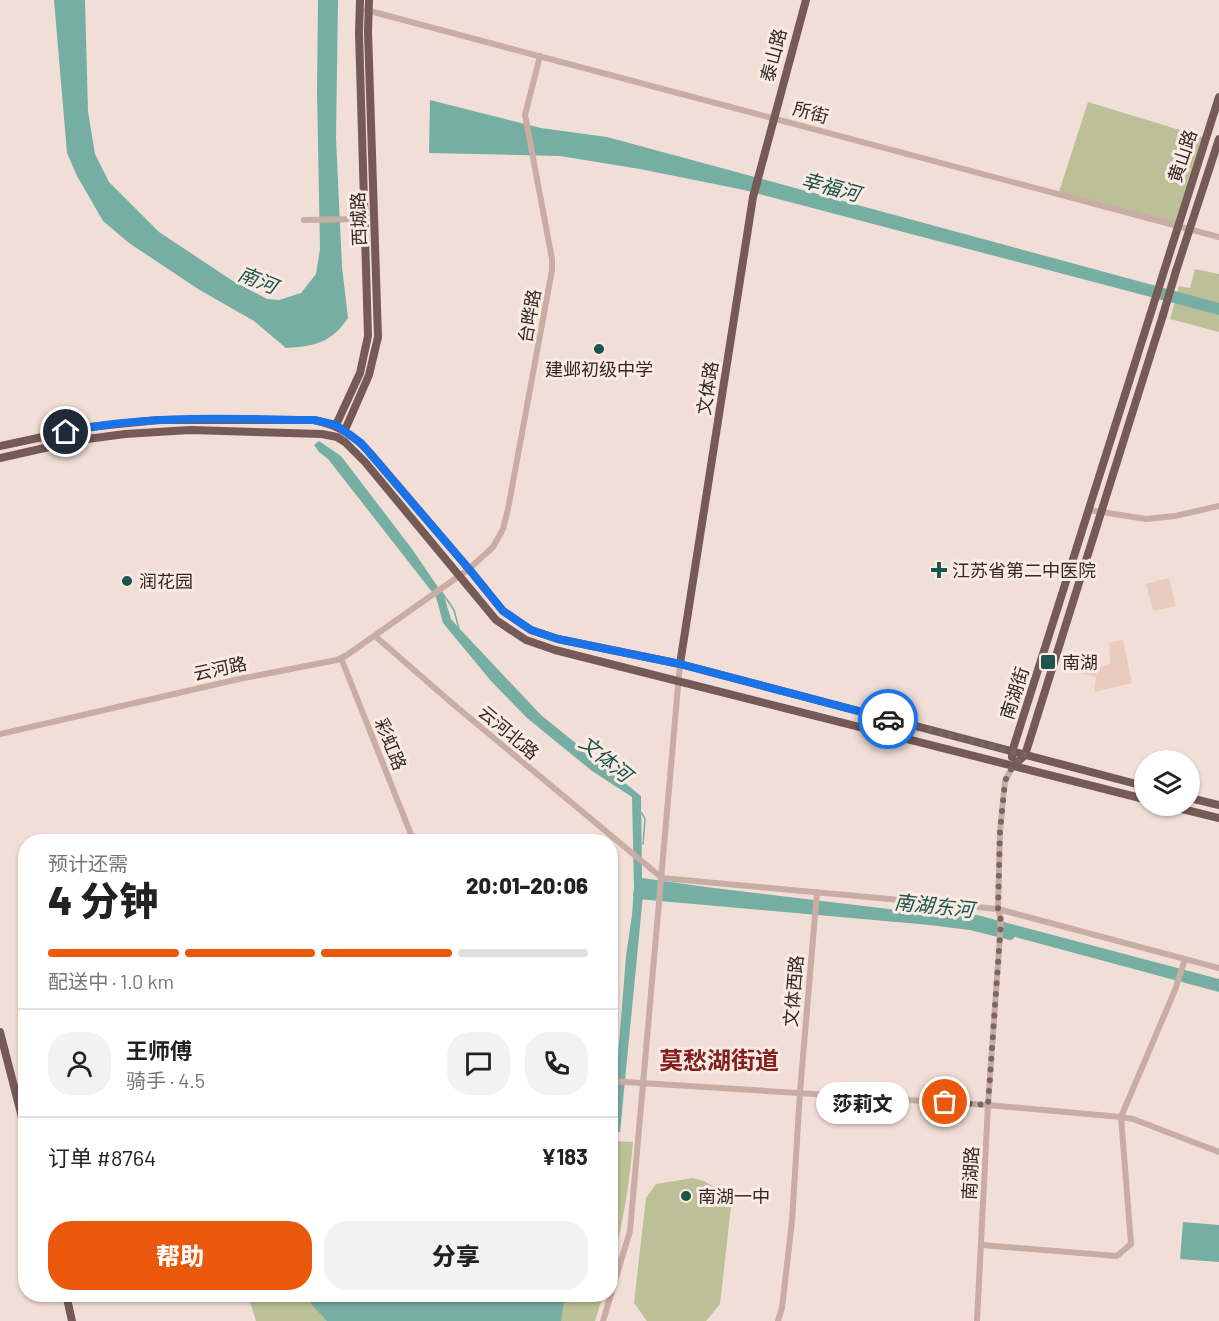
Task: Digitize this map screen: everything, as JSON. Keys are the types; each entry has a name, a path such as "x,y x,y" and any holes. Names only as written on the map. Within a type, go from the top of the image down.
{"main road":[{"name":"西城路","path":"336,425 360,373 368,336 363,6 369,0"},
{"name":"泰山路","path":"773,118 806,0"},
{"name":"西城路","path":"345,430 369,375 378,336 363,6"},
{"name":"黄山路","path":"1177,225 1219,98"},
{"name":"文体路","path":"680,664 754,194 773,118"},
{"name":"黄山路","path":"1190,229 1219,139"},
{"name":"南湖街","path":"1013,766 1012,752 1177,225"},
{"name":"南湖街","path":"1013,766 1025,755 1190,229"},
{"path":"0,446 89,427 158,420 314,420 336,425 366,448 503,611 531,630 558,639 680,664 1134,783"},
{"path":"0,458 80,440 124,434 190,430 284,432 337,437 353,448 461,575 496,620 526,640 555,650 679,682 1134,796"},
{"path":"1200,800 1219,805"},
{"path":"1200,813 1219,818"},
{"path":"0,1032 18,1102"},
{"path":"68,1302 72,1321"}],"street":[{"name":"所街","path":"363,6 540,56 1219,237"},
{"name":"台晔路","path":"448,585 493,547 503,529 513,487 552,270 552,259 525,115 540,56"},
{"path":"304,220 365,219"},
{"path":"1089,510 1146,519 1219,507"},
{"name":"云河路","path":"0,734 341,658 448,585"},
{"name":"云河北路","path":"375,636 607,834"},
{"name":"彩虹路","path":"341,658 411,834"},
{"path":"618,1271 630,1231 680,664"},
{"path":"998,909 1001,821 1005,781 1013,766"},
{"name":"云河北路","path":"618,843 662,879"},
{"path":"662,879 998,909 1219,968"},
{"name":"文体西路","path":"778,1321 782,1308 792,1221 817,892"},
{"name":"南湖路","path":"978,1321 988,1105 1001,921 998,909"},
{"path":"981,1245 1117,1256 1131,1244 1120,1117 1175,990 1185,959"},
{"path":"618,1081 988,1105 1120,1117 1133,1119 1219,1152"},
{"path":"603,1321 609,1302"}],"green space":[{"path":"1088,102 1206,138 1177,225 1058,195"},
{"path":"1195,269 1219,274 1219,332 1170,319 1179,286 1190,288"},
{"path":"618,1141 633,1142 630,1175 618,1241"},
{"path":"693,1178 704,1181 725,1193 731,1207 720,1304 706,1321 647,1321 634,1303 646,1198 656,1184"},
{"path":"250,1302 601,1302 595,1321 256,1321"}],"shaded area":[{"path":"1169,578 1176,606 1153,611 1146,584"},
{"path":"1123,640 1132,683 1094,692 1096,677 1080,673 1084,665 1098,668 1110,664 1109,643"}],"water":[{"path":"54,0 85,0 88,111 95,154 109,182 159,232 233,281 267,299 279,300 301,293 316,274 320,249 318,0 338,0 336,138 342,267 348,318 329,338 306,346 286,348 254,321 198,289 129,243 103,221 77,176 67,153"},
{"path":"430,100 541,128 607,137 1219,303 1219,315 744,190 560,156 429,153"},
{"path":"319,441 341,456 412,549 444,596 451,619 458,627 541,715 641,796 642,878 947,916 977,915 1219,979 1219,992 960,922 645,893 620,1132 618,1132 618,1057 634,888 632,797 592,771 527,718 491,681 443,623 436,597 328,459 314,445"},
{"path":"1183,1222 1219,1225 1219,1262 1180,1259"},
{"path":"310,1302 564,1302 561,1321 327,1321"}],"waterway":[{"name":"文体河","path":"441,591 454,610 459,629"},
{"name":"文体河","path":"642,813 645,819 643,844"},
{"name":"南湖东河","path":"638,894 930,920 970,925 1010,935"}],"way so far":[{"path":"888,719 1025,755 1013,766 1005,781 1003,798 998,909 1001,921 988,1105 945,1102"}],"place":[{"name":"建邺初级中学","path":"599,349"},
{"name":"江苏省第二中医院","path":"939,570"},
{"name":"润花园","path":"127,581"},
{"name":"南湖","path":"1048,662"},
{"name":"莎莉文","path":"945,1102"},
{"name":"南湖一中","path":"686,1196"}],"district":[{"name":"莫愁湖街道","path":"719,1059"}],"route":[{"path":"66,432 89,427 158,420 314,420 336,425 361,443 503,611 531,630 558,639 680,664 888,719"}],"water label":[{"name":"幸福河","path":"831,186"},
{"name":"南河","path":"258,279"}]}
